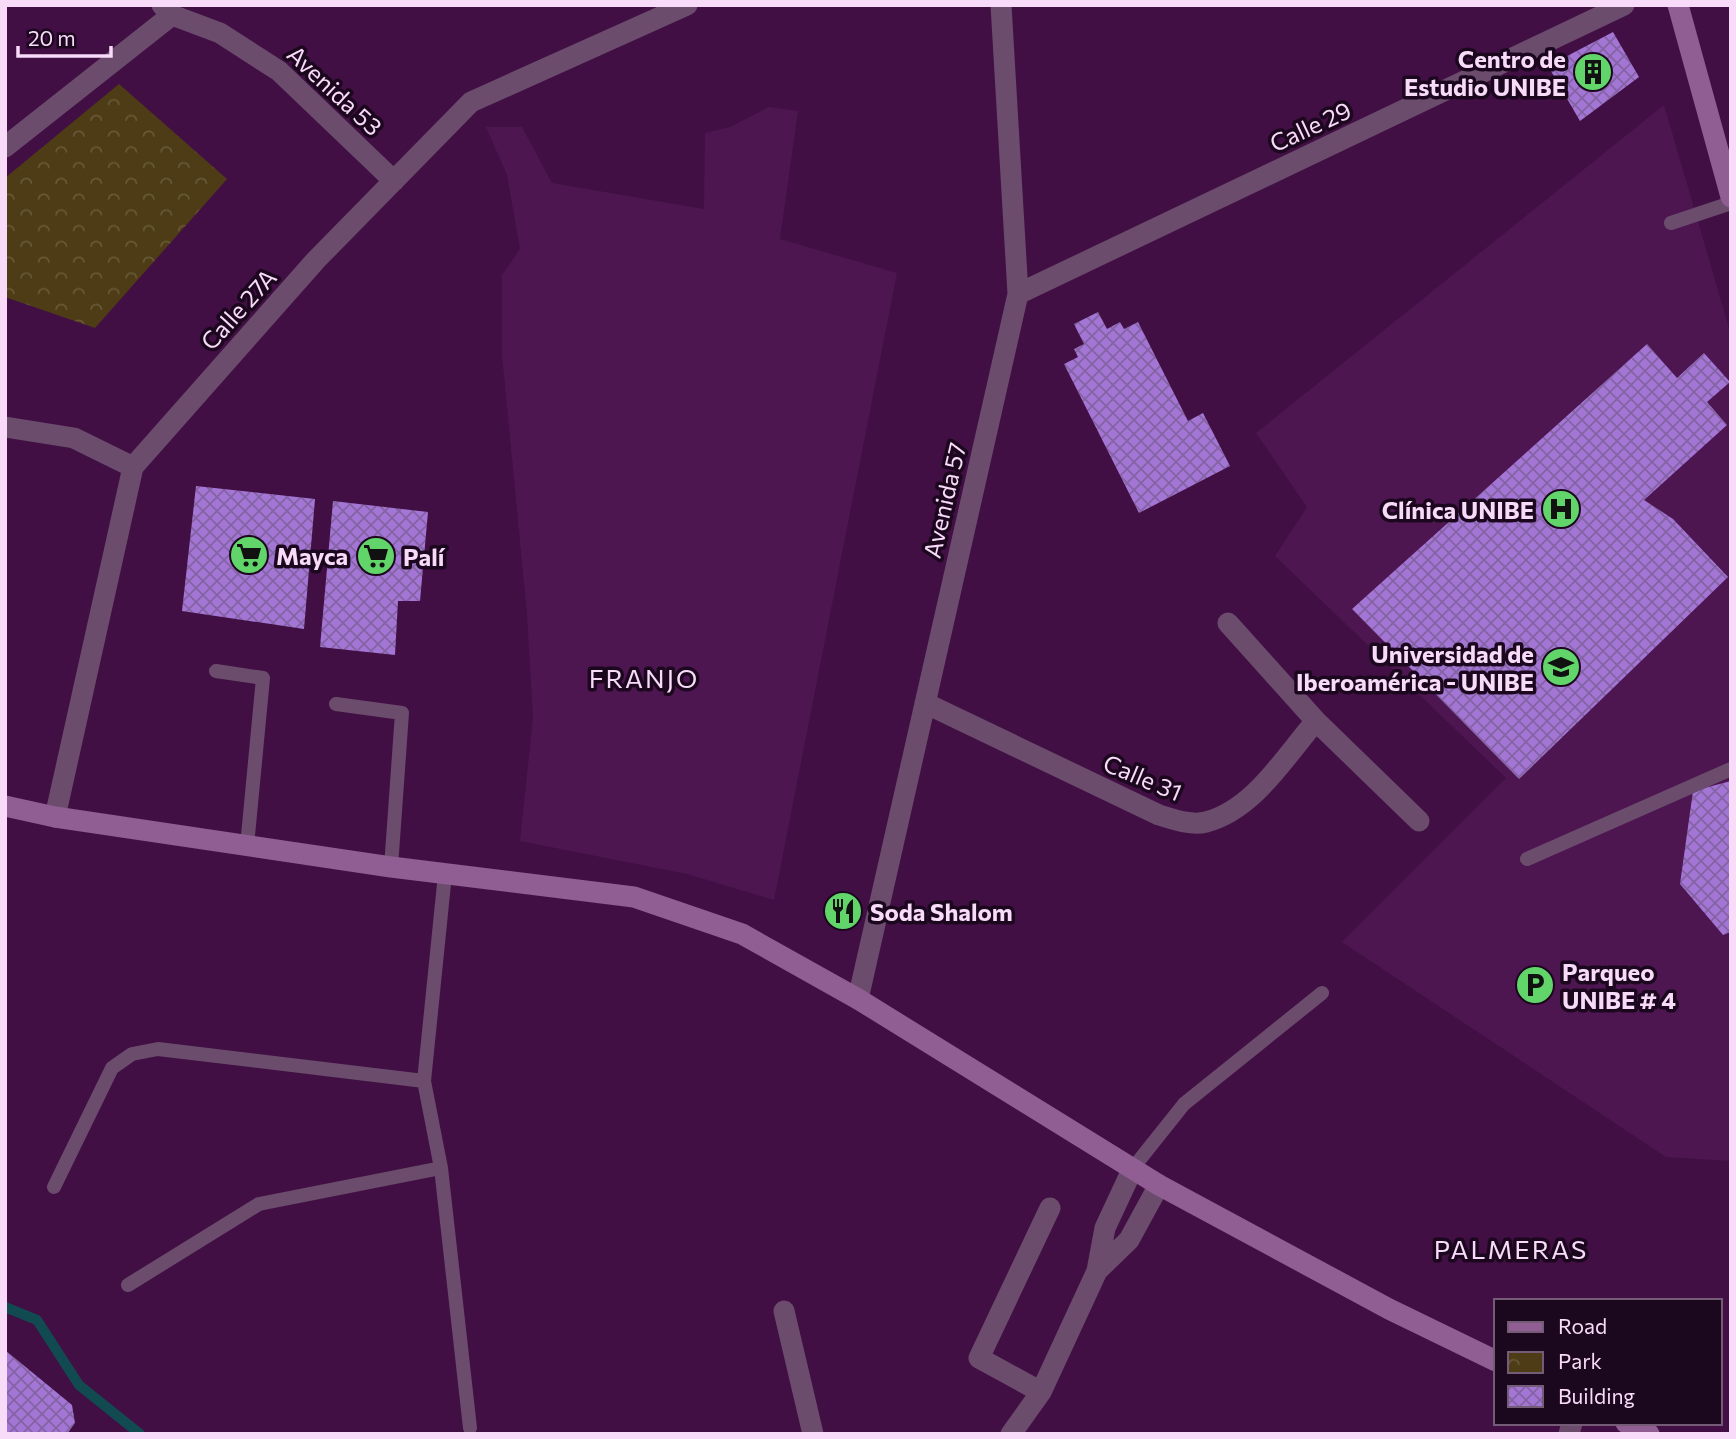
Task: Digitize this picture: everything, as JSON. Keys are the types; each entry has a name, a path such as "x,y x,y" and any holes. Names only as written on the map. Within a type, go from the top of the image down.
{"main road":[{"path":"1678,5 1731,197"},
{"path":"5,806 55,817 391,867 634,897 743,934 858,999 1159,1185 1389,1309 1494,1360"},
{"path":"1630,1425 1649,1434"}],"street":[{"name":"Calle 27A","path":"55,817 133,467 316,260 471,102 687,5"},
{"name":"Avenida 57","path":"858,999 1018,294 1000,5"},
{"name":"Calle 29","path":"1018,294 1624,5"},
{"name":"Avenida 53","path":"167,10 220,33 279,71 394,181"},
{"path":"5,147 167,10"},
{"path":"5,427 74,438 133,467"},
{"path":"1228,623 1316,721 1419,821"},
{"name":"Calle 31","path":"925,703 1158,815 1183,822 1205,823 1227,814 1250,797 1316,721"},
{"path":"1011,1434 1041,1392 1097,1271 1105,1228 1133,1168"},
{"path":"1097,1271 1129,1240 1159,1185"},
{"path":"1041,1392 979,1358 1050,1208"},
{"path":"784,1311 813,1434"}],"lane":[{"path":"1671,223 1731,202"},
{"path":"216,671 263,678 247,846"},
{"path":"336,704 402,713 391,867"},
{"path":"1527,859 1731,769"},
{"path":"444,874 424,1081 441,1168 470,1428"},
{"path":"1133,1168 1184,1104 1322,993"},
{"path":"54,1187 112,1068 132,1054 158,1049 424,1081"},
{"path":"128,1286 259,1204 441,1168"}],"shaded area":[{"name":"Universidad de Iberoamérica - UNIBE","path":"1664,105 1731,335 1731,1161 1666,1157 1342,942 1506,778 1275,556 1307,507 1256,433"},
{"path":"769,107 798,111 780,239 897,273 774,900 687,874 520,841 533,718 527,614 502,354 502,275 520,249 507,175 486,127 522,127 552,183 704,209 705,133 730,127"}],"green space":[{"path":"119,84 227,179 95,328 5,297 5,178"}],"building":[{"name":"Centro de Estudio UNIBE","path":"1613,32 1639,77 1580,121 1548,66"},
{"path":"1098,312 1107,329 1120,322 1124,329 1138,322 1188,421 1203,413 1230,466 1139,513 1064,364 1078,357 1074,349 1084,344 1074,324"},
{"path":"1647,344 1677,378 1704,353 1730,382 1707,402 1727,425 1644,500 1673,519 1728,577 1519,779 1352,609"},
{"name":"Mayca","path":"196,486 315,499 304,629 182,611"},
{"name":"Palí","path":"333,501 428,512 420,601 398,601 395,655 320,647"},
{"path":"1731,781 1731,932 1723,935 1680,884 1693,791"},
{"path":"5,1350 72,1405 75,1423 67,1434 5,1434"}],"waterway":[{"path":"5,1307 37,1320 79,1385 140,1434"}],"place":[{"name":"Centro de Estudio UNIBE","path":"1593,72"},
{"name":"Clínica UNIBE","path":"1561,509"},
{"name":"Mayca","path":"249,555"},
{"name":"Palí","path":"376,556"},
{"name":"Universidad de Iberoamérica - UNIBE","path":"1561,667"},
{"name":"Soda Shalom","path":"843,911"},
{"name":"Parqueo UNIBE # 4","path":"1535,985"}],"district":[{"name":"FRANJO","path":"644,677"},
{"name":"PALMERAS","path":"1511,1248"}]}
